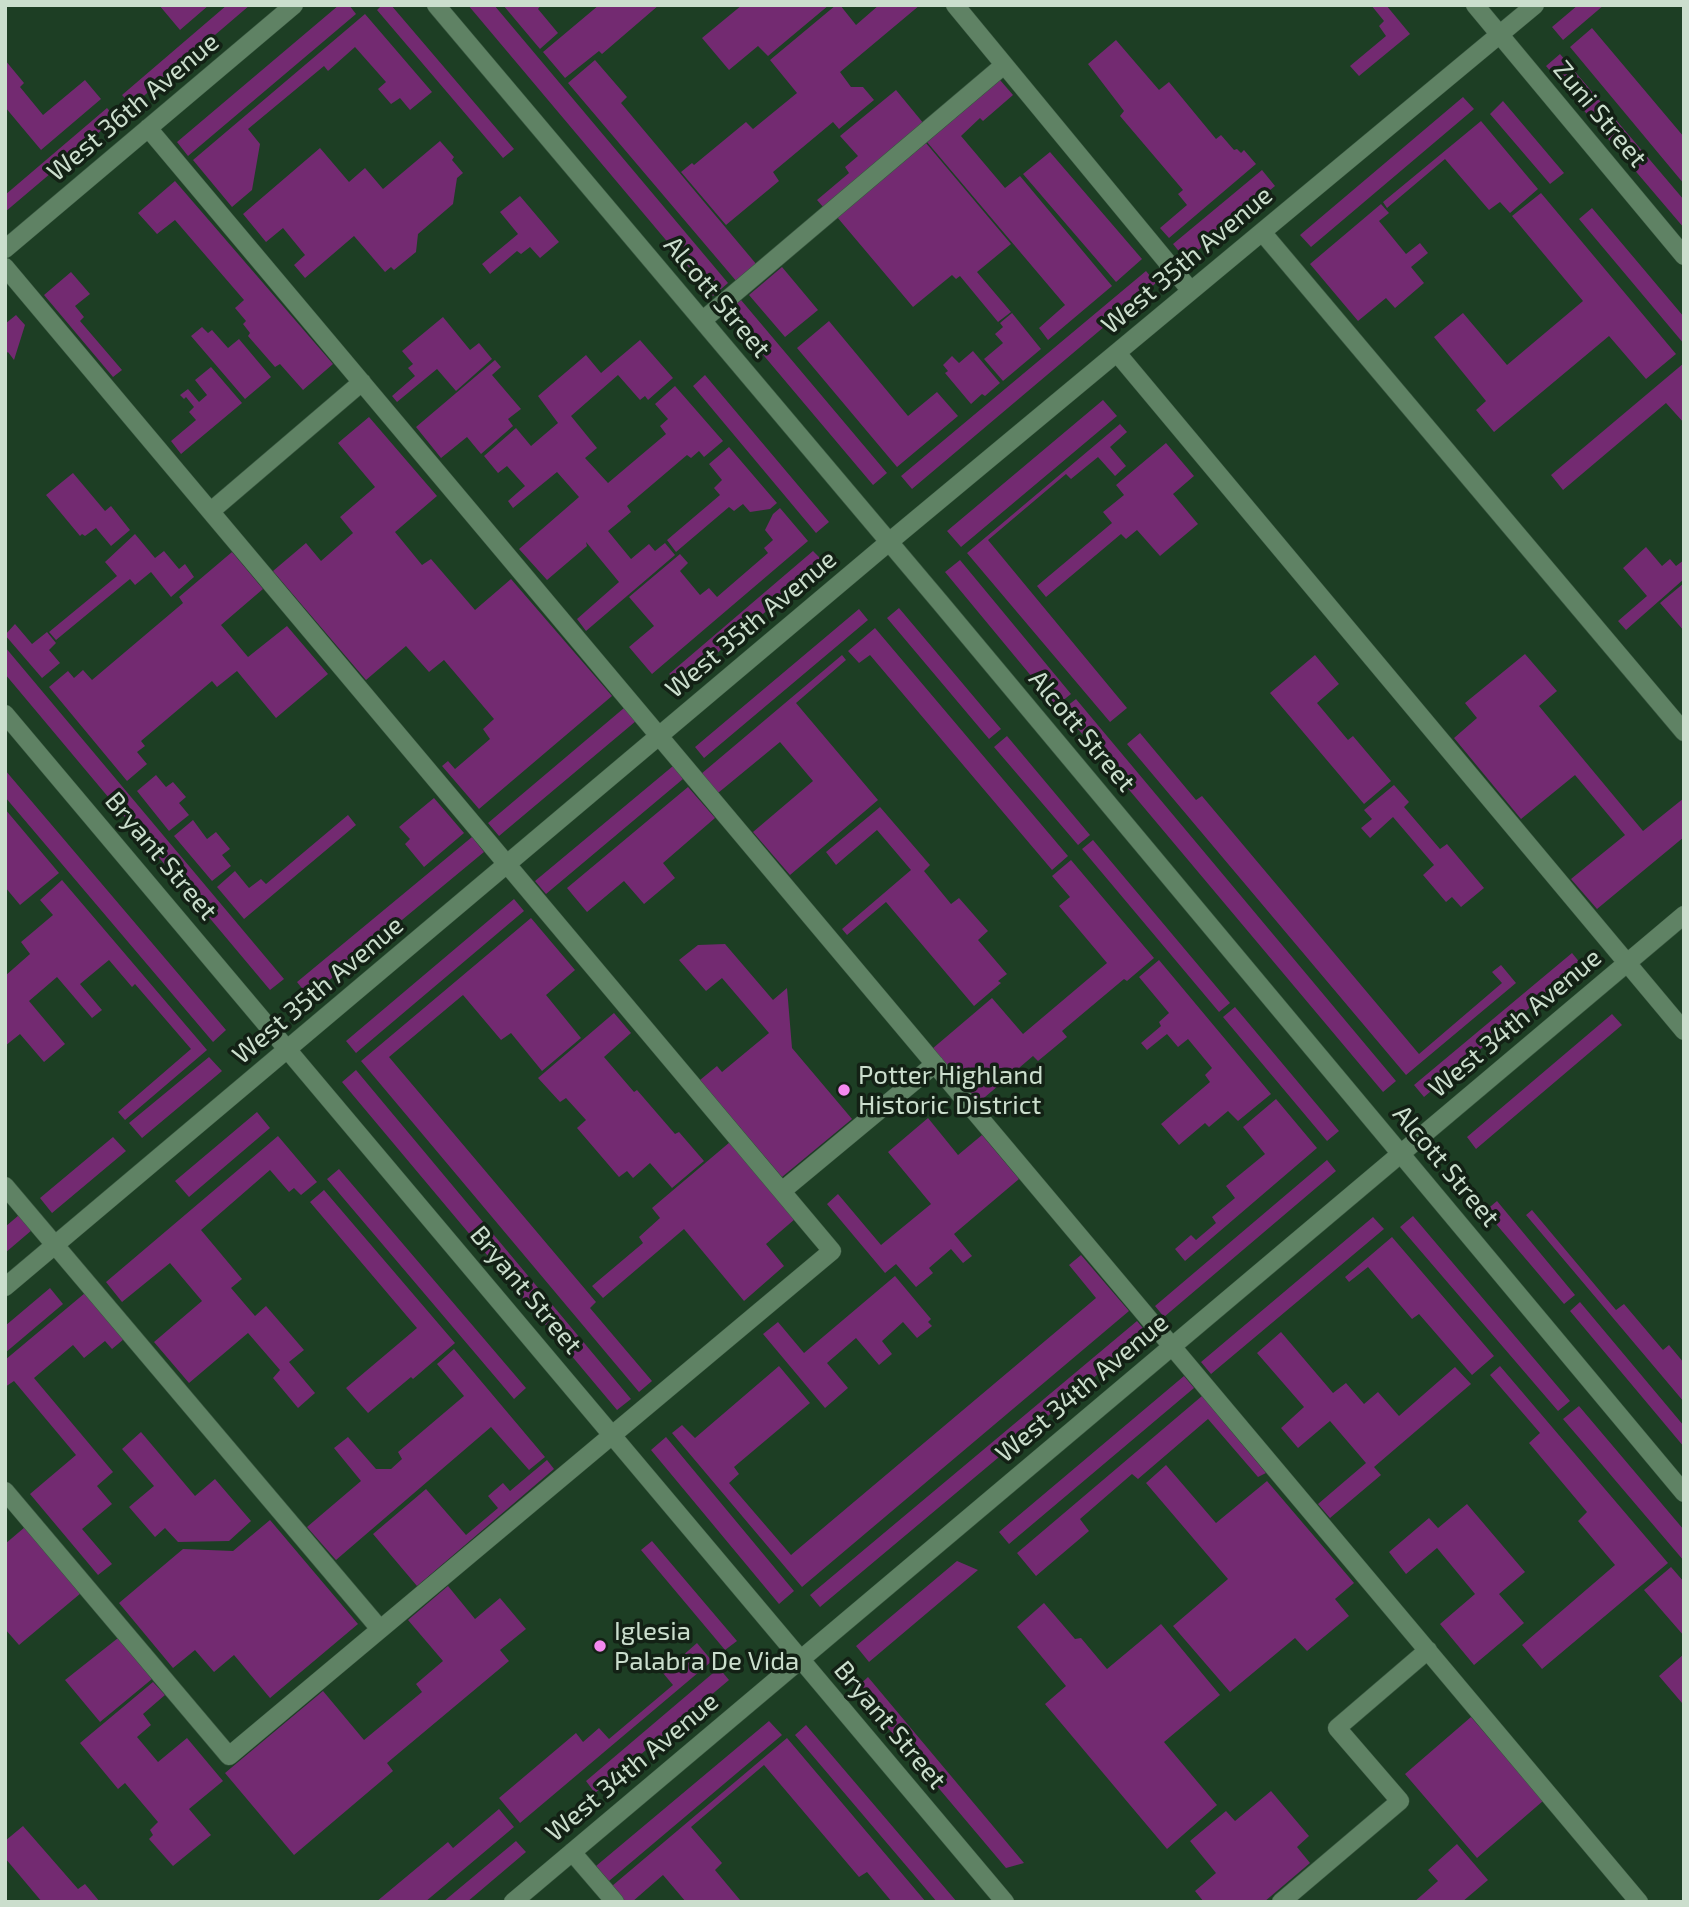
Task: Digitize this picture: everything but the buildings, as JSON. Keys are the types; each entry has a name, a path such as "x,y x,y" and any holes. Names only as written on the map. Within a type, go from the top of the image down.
{"street":[{"name":"West 36th Avenue","path":"5,249 294,5"},
{"name":"Alcott Street","path":"436,5 703,320 1684,1493"},
{"path":"954,5 1191,291"},
{"name":"Zuni Street","path":"1475,5 1684,256"},
{"name":"West 35th Avenue","path":"5,1287 889,542 1535,5"},
{"path":"703,320 1004,65"},
{"path":"148,128 1639,1902"},
{"path":"1262,232 1684,733"},
{"path":"5,267 832,1251 229,1756 5,1491"},
{"path":"1117,352 1684,1031"},
{"path":"211,511 362,382"},
{"name":"Bryant Street","path":"5,714 1005,1902"},
{"name":"West 34th Avenue","path":"513,1902 1684,915"},
{"path":"782,1191 935,1064"},
{"path":"5,1186 380,1629"},
{"path":"1281,1902 1400,1801 1337,1728 1428,1650"},
{"path":"572,1852 615,1902"}],"shaded area":[{"path":"159,5 209,5 180,30"},
{"path":"227,5 250,5 132,106 122,95"},
{"path":"339,5 349,5 356,14 188,156 177,142"},
{"path":"382,5 391,5 514,149 503,158 377,10"},
{"path":"468,5 494,5 728,283 713,296"},
{"path":"503,5 541,5 538,9 558,33 540,49"},
{"path":"599,5 659,5 602,54 599,51 565,78 543,52"},
{"path":"742,5 829,5 768,56 758,46 729,70 702,38"},
{"path":"836,5 840,5 856,25 879,5 920,5 840,72 851,87 863,87 874,100 839,129 833,122 773,172 779,181 726,225 681,172 692,163 694,165 746,122 753,129 797,93 770,60"},
{"path":"1371,5 1386,5 1410,34 1359,76 1350,66 1386,36 1379,26 1384,21"},
{"path":"1578,5 1604,5 1563,40 1552,27"},
{"path":"365,14 432,92 410,110 400,98 391,104 378,89 386,82 355,47 328,71 324,66 248,129 260,144 252,190 232,207 193,160"},
{"path":"1592,28 1684,137 1684,184 1570,47"},
{"path":"1116,40 1159,90 1169,82 1216,139 1221,135 1234,150 1237,149 1241,153 1244,150 1256,164 1169,238 1160,228 1187,205 1178,194 1183,190 1120,116 1124,111 1088,64"},
{"path":"1560,54 1684,200 1684,228 1546,66"},
{"path":"5,60 24,83 20,87 43,115 85,80 101,99 41,150 5,107"},
{"path":"595,60 627,97 621,103 757,265 737,282 568,83"},
{"path":"1000,80 1013,95 983,121 980,118 961,136 1005,188 1020,176 1112,286 1048,340 1039,328 1065,305 927,142"},
{"path":"896,90 924,124 824,208 817,200 849,173 845,167 858,156 840,136"},
{"path":"1463,97 1474,109 1311,247 1300,235"},
{"path":"1503,101 1564,173 1550,184 1490,114"},
{"path":"107,108 116,118 5,212 5,195"},
{"path":"1481,121 1538,189 1510,213 1500,202 1489,210 1445,159 1387,208 1383,202"},
{"path":"440,141 463,173 457,178 453,204 418,234 416,252 394,270 391,267 385,272 354,236 305,278 294,265 305,255 283,228 266,242 243,214 320,148 349,182 365,168 383,189"},
{"path":"926,143 1011,244 977,272 1011,312 998,322 960,276 956,279 952,275 913,307 837,217"},
{"path":"1050,152 1142,259 1116,282 1023,174"},
{"path":"1262,170 1275,186 1186,260 1173,244"},
{"path":"175,181 333,364 303,390 280,364 275,367 248,336 250,333 243,324 246,321 235,308 244,300 175,220 157,234 138,213"},
{"path":"1541,193 1676,354 1646,379 1609,336 1494,432 1476,410 1486,401 1434,337 1463,313 1507,365 1583,301 1512,216"},
{"path":"520,196 559,242 540,258 530,247 521,254 517,251 490,274 482,264 518,234 500,212"},
{"path":"1381,204 1389,213 1379,221 1406,254 1420,243 1428,253 1411,267 1424,283 1395,308 1386,298 1358,321 1310,264"},
{"path":"1592,208 1684,317 1684,344 1579,219"},
{"path":"782,267 818,310 785,337 749,295"},
{"path":"1146,271 1156,283 912,489 901,476"},
{"path":"71,272 90,294 75,306 84,317 80,321 122,370 113,377 44,295"},
{"path":"741,300 887,473 873,485 727,312"},
{"path":"1012,313 1041,349 1003,381 984,359 1003,343 995,334 1003,327 1000,323"},
{"path":"16,315 25,325 14,360 8,352 5,354 5,324"},
{"path":"443,317 470,350 479,343 492,359 456,391 437,369 397,402 392,396 415,376 408,368 413,364 402,351"},
{"path":"829,321 908,416 937,392 958,416 897,467 797,348"},
{"path":"202,327 208,333 212,330 228,348 239,339 271,377 245,399 191,336"},
{"path":"640,340 673,378 648,400 645,396 640,400 618,375 571,416 597,448 585,458 608,483 666,434 660,426 668,419 655,404 675,386 723,441 704,457 699,451 691,458 687,455 627,506 631,512 608,531 631,559 649,544 655,551 665,543 675,555 586,631 577,619 619,582 586,542 587,546 547,580 519,549 579,497 557,472 513,508 508,501 525,486 507,466 498,473 484,456 516,428 531,446 558,423 538,396 586,355 601,373"},
{"path":"973,351 1000,383 971,404 945,373 948,371 943,365 952,356 959,363"},
{"path":"495,360 501,367 492,375 521,409 508,419 513,426 481,454 467,437 441,458 416,427"},
{"path":"1684,363 1684,423 1666,403 1563,490 1551,475"},
{"path":"211,367 242,403 181,454 171,441 196,420 189,412 194,407 186,397 184,399 180,395 188,389 199,402 207,395 195,380"},
{"path":"705,375 829,522 816,533 693,386"},
{"path":"1103,400 1117,416 961,547 947,531"},
{"path":"369,417 437,496 395,532 422,565 431,559 475,610 511,579 612,696 479,809 442,766 448,761 455,769 490,739 483,729 494,719 444,660 429,672 406,646 366,680 273,571 306,543 321,561 353,533 340,517 375,487 338,443"},
{"path":"1120,424 1127,432 1110,447 1126,466 1115,476 1098,457 1071,479 1066,474 988,540 1127,708 1110,722 967,553"},
{"path":"1166,443 1194,476 1173,494 1198,524 1160,556 1137,530 1126,539 1121,534 1046,597 1037,586 1112,523 1103,512 1124,495 1116,485"},
{"path":"729,447 777,503 770,509 750,512 743,504 734,511 729,507 676,552 667,540 720,495 714,488 722,480 709,464"},
{"path":"73,473 105,511 111,506 130,530 111,546 96,528 85,536 80,536 46,495"},
{"path":"780,508 808,541 652,674 629,647 654,626 629,597 680,554 688,563 680,571 700,595 709,588 717,597 768,553 764,548 773,540 765,530 773,514"},
{"path":"135,534 155,558 164,551 179,569 185,564 194,577 171,597 151,572 135,585 130,579 56,640 49,632 117,576 105,562"},
{"path":"1646,547 1662,566 1670,559 1676,566 1684,560 1684,579 1626,630 1618,621 1647,596 1623,568"},
{"path":"813,551 824,562 682,683 669,674"},
{"path":"232,552 263,589 221,625 248,657 287,626 328,674 276,718 237,671 217,687 212,681 141,741 145,746 137,752 147,764 127,781 49,687 68,671 74,678 83,670 92,680 183,603 179,597"},
{"path":"960,560 1071,694 1056,706 945,572"},
{"path":"1684,583 1684,631 1660,603"},
{"path":"899,608 1001,729 989,739 887,618"},
{"path":"859,609 868,620 704,758 695,747"},
{"path":"15,624 32,644 47,632 56,643 49,650 60,663 42,678 5,635"},
{"path":"875,628 1068,856 1052,870 870,655 859,663 848,651"},
{"path":"5,647 284,979 270,990 5,674"},
{"path":"1525,654 1557,691 1539,706 1643,831 1684,798 1684,837 1597,909 1571,879 1625,835 1575,775 1521,819 1454,738 1477,718 1465,703"},
{"path":"842,655 846,660 796,703 878,800 790,875 753,832 813,781 780,742 718,793 701,774"},
{"path":"1315,655 1339,684 1317,703 1348,740 1353,736 1391,781 1364,804 1270,693"},
{"path":"1076,699 1396,1081 1383,1092 1062,710"},
{"path":"624,708 636,721 499,836 488,823"},
{"path":"1140,733 1196,800 1202,796 1419,1054 1502,983 1492,972 1501,965 1516,983 1406,1075 1127,744"},
{"path":"1007,736 1090,835 1078,845 994,747"},
{"path":"673,766 683,779 546,894 535,881"},
{"path":"5,770 226,1030 213,1042 5,797"},
{"path":"156,775 166,787 173,782 186,797 179,803 189,815 169,831 137,791"},
{"path":"1394,785 1409,802 1404,807 1440,849 1447,844 1484,888 1461,907 1452,897 1446,902 1423,875 1434,865 1393,817 1370,838 1361,828 1372,819 1364,810"},
{"path":"688,787 715,818 663,863 675,878 644,904 624,881 587,912 567,888"},
{"path":"434,798 464,833 424,867 405,844 410,839 399,827"},
{"path":"880,807 930,865 924,871 951,904 959,898 988,931 978,940 1007,974 998,981 1001,983 974,1006 886,902 847,935 842,929 911,870 877,830 836,865 826,852"},
{"path":"5,809 59,873 20,905 5,887"},
{"path":"348,815 356,825 244,919 217,887 235,871 249,888 261,879 266,884"},
{"path":"193,820 207,839 216,832 230,849 222,855 231,866 212,881 174,836"},
{"path":"472,837 484,852 309,997 297,982"},
{"path":"1093,840 1230,1003 1219,1012 1082,849"},
{"path":"1071,860 1154,958 1127,981 1124,979 1062,1031 1067,1037 1038,1061 1033,1056 978,1103 932,1049 992,998 1023,1034 1107,963 1059,906 1070,897 1052,876"},
{"path":"62,880 207,1050 125,1120 118,1112 191,1049 135,984 132,987 109,960 80,984 102,1010 92,1018 57,977 29,1001 65,1044 44,1062 20,1034 5,1046 5,976 30,954 21,942 53,915 40,900"},
{"path":"514,899 524,911 356,1053 346,1041"},
{"path":"531,918 575,970 546,995 581,1038 542,1071 511,1033 501,1040 463,995 389,1057 596,1302 590,1308 652,1381 639,1392 361,1061"},
{"path":"725,944 773,1000 787,988 792,1048 852,1119 782,1177 700,1080 717,1066 722,1072 769,1033 722,978 706,991 679,960 698,945"},
{"path":"1572,953 1581,964 1424,1097 1414,1085"},
{"path":"1159,960 1271,1094 1238,1121 1228,1111 1209,1127 1205,1123 1179,1145 1161,1124 1210,1082 1205,1075 1212,1068 1188,1039 1178,1047 1167,1034 1147,1050 1141,1043 1161,1026 1159,1022 1169,1013 1139,977"},
{"path":"1235,1007 1339,1131 1327,1141 1223,1017"},
{"path":"614,1013 631,1033 604,1057 634,1092 637,1090 675,1134 679,1132 704,1161 672,1188 650,1163 633,1178 627,1171 619,1177 577,1128 586,1120 566,1098 560,1102 538,1078"},
{"path":"1612,1014 1622,1025 1476,1149 1467,1137"},
{"path":"209,1057 222,1071 142,1138 129,1123"},
{"path":"356,1070 631,1399 617,1410 342,1082"},
{"path":"1276,1099 1317,1148 1185,1261 1175,1249 1191,1235 1196,1240 1216,1223 1212,1217 1235,1198 1226,1186 1265,1154 1243,1127"},
{"path":"257,1112 270,1128 189,1197 175,1181"},
{"path":"928,1118 958,1155 982,1135 1019,1179 954,1234 972,1256 963,1263 951,1249 929,1268 933,1273 916,1287 896,1264 885,1273 827,1204 838,1194 881,1245 931,1204 888,1152"},
{"path":"278,1136 317,1182 301,1195 294,1188 289,1192 270,1170 201,1230 242,1279 231,1288 255,1316 266,1306 304,1350 289,1362 315,1393 298,1408 273,1378 280,1370 248,1333 189,1383 154,1342 202,1301 170,1263 122,1302 106,1282"},
{"path":"113,1137 126,1151 52,1213 40,1198"},
{"path":"730,1142 795,1219 766,1244 784,1266 744,1301 684,1229 603,1298 592,1286 643,1243 639,1237 660,1218 652,1208"},
{"path":"1327,1160 1336,1171 1164,1317 1155,1306"},
{"path":"339,1169 526,1388 514,1399 327,1179"},
{"path":"324,1190 455,1343 368,1413 346,1388 417,1328 310,1202"},
{"path":"1497,1201 1575,1295 1564,1304 1485,1211"},
{"path":"1532,1210 1616,1310 1624,1304 1663,1350 1669,1345 1684,1363 1684,1402 1526,1215"},
{"path":"19,1215 32,1230 5,1253 5,1227"},
{"path":"1413,1216 1570,1401 1558,1411 1400,1227"},
{"path":"1373,1217 1384,1229 1211,1374 1201,1362"},
{"path":"1392,1237 1494,1356 1472,1375 1419,1314 1412,1319 1368,1267 1349,1282 1345,1277"},
{"path":"1081,1255 1129,1311 802,1587 672,1433 682,1425 695,1438 779,1366 810,1403 734,1467 739,1474 729,1483 791,1555 1096,1298 1069,1265"},
{"path":"895,1276 931,1319 928,1322 932,1326 917,1338 903,1322 882,1341 892,1354 879,1365 856,1338 827,1363 848,1388 825,1408 763,1334 778,1322 804,1353"},
{"path":"50,1288 63,1304 5,1353 5,1326"},
{"path":"85,1293 124,1339 112,1349 105,1341 84,1358 73,1345 34,1378 113,1472 97,1486 112,1504 82,1529 112,1564 98,1575 30,1494 76,1455 14,1381 5,1387 5,1360"},
{"path":"1580,1302 1684,1426 1684,1447 1570,1311"},
{"path":"1137,1321 1147,1333 820,1607 810,1595"},
{"path":"1281,1332 1333,1393 1346,1383 1364,1404 1378,1392 1399,1416 1455,1367 1471,1384 1374,1467 1381,1475 1330,1518 1318,1504 1366,1463 1330,1421 1298,1448 1281,1428 1304,1407 1257,1353"},
{"path":"454,1349 545,1457 529,1470 491,1427 336,1560 307,1527 361,1481 334,1448 348,1437 376,1469 391,1469 402,1459 398,1452 464,1396 437,1364"},
{"path":"1500,1366 1668,1563 1542,1669 1522,1645 1615,1565 1578,1521 1587,1512 1529,1443 1540,1433 1490,1375"},
{"path":"1184,1376 1194,1388 1009,1544 999,1532"},
{"path":"1202,1396 1266,1473 1258,1477 1208,1419 1138,1479 1132,1474 1080,1519 1089,1531 1036,1576 1017,1553"},
{"path":"1579,1406 1684,1530 1684,1561 1563,1419"},
{"path":"141,1432 195,1496 215,1479 251,1521 229,1541 178,1542 165,1528 155,1537 129,1507 154,1486 122,1449"},
{"path":"666,1437 794,1591 779,1604 651,1450"},
{"path":"547,1460 554,1469 417,1586 373,1534 426,1489 466,1535 498,1508 488,1496 503,1483 510,1491"},
{"path":"1166,1465 1216,1523 1267,1481 1354,1583 1335,1599 1349,1616 1307,1651 1295,1638 1230,1692 1173,1626 1228,1579 1146,1483"},
{"path":"1467,1504 1525,1572 1499,1594 1524,1623 1474,1665 1440,1624 1475,1594 1437,1548 1406,1574 1389,1552 1429,1518 1438,1528"},
{"path":"270,1520 358,1624 270,1698 234,1655 214,1672 195,1650 173,1668 119,1603 183,1549 233,1551"},
{"path":"25,1527 81,1593 19,1645 5,1629 5,1544"},
{"path":"652,1541 737,1641 725,1650 641,1550"},
{"path":"957,1561 978,1570 869,1662 856,1646"},
{"path":"1671,1567 1684,1582 1684,1636 1644,1590"},
{"path":"448,1586 475,1619 500,1598 526,1629 500,1650 509,1661 387,1763 393,1771 294,1855 225,1773 323,1691 364,1740 422,1692 416,1684 443,1661 408,1620"},
{"path":"1044,1603 1075,1639 1081,1638 1107,1669 1161,1624 1220,1695 1164,1742 1217,1805 1167,1849 1045,1704 1066,1686 1017,1627"},
{"path":"118,1638 152,1679 100,1722 65,1680"},
{"path":"697,1643 712,1661 520,1823 499,1798 576,1733 583,1742 599,1728 609,1739 673,1685 663,1673"},
{"path":"1684,1654 1684,1701 1682,1703 1659,1676"},
{"path":"719,1668 729,1680 595,1793 586,1781"},
{"path":"868,1677 1024,1863 1006,1868 855,1689"},
{"path":"153,1682 165,1695 143,1714 151,1725 137,1737 158,1762 187,1738 223,1781 189,1809 211,1835 173,1866 149,1839 153,1835 150,1830 158,1822 125,1783 118,1789 80,1743"},
{"path":"1471,1717 1543,1801 1477,1858 1405,1774"},
{"path":"769,1721 782,1735 609,1881 596,1866"},
{"path":"806,1725 957,1902 937,1902 795,1735"},
{"path":"787,1738 926,1902 892,1902 867,1872 859,1877 764,1765 691,1827 722,1863 715,1870 740,1900 738,1902 686,1902 663,1875 632,1902 626,1902 612,1886"},
{"path":"1271,1791 1309,1836 1297,1847 1310,1863 1264,1902 1204,1902 1195,1891 1216,1873 1190,1841 1226,1811 1235,1821"},
{"path":"499,1809 514,1827 425,1902 376,1902 448,1842 453,1848"},
{"path":"23,1826 78,1889 85,1884 100,1902 42,1902 5,1858 5,1841"},
{"path":"516,1841 526,1852 467,1902 443,1902"},
{"path":"1457,1844 1488,1880 1462,1902 1414,1902 1438,1881 1428,1870"}],"place":[{"name":"Potter Highland Historic District","path":"844,1090"},
{"name":"Iglesia Palabra De Vida","path":"600,1646"}]}
